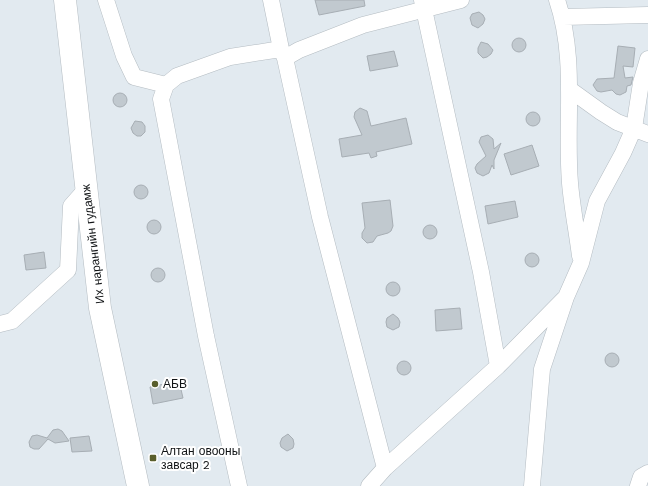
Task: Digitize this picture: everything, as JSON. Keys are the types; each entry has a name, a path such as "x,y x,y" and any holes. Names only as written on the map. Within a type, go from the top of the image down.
{"main road":[{"name":"Их нарангийн гудамж","path":"66,0 100,308 138,486"}],"street":[{"path":"106,0 124,56 134,77 166,85"},
{"path":"271,0 320,217 385,468"},
{"path":"239,486 206,336 162,107 161,99 166,85 177,76 230,57 283,53 299,50 363,25 424,5 461,0"},
{"path":"558,0 563,17 569,60 570,183 581,263"},
{"path":"424,5 481,272 498,366"},
{"path":"563,17 648,15"},
{"path":"532,486 542,369 566,297 581,263 597,201 623,153 641,131 641,83 648,59"},
{"path":"569,89 617,122 641,131"},
{"path":"0,324 12,321 68,270 71,206 86,189"},
{"path":"369,486 385,468 498,366 566,297"},
{"path":"638,486 642,477 648,473"}],"building":[{"path":"315,0 364,0 365,6 319,15"},
{"path":"479,12 485,19 483,24 478,28 472,25 470,18 472,14"},
{"path":"516,38 522,38 526,42 526,48 522,52 516,52 512,48 512,42"},
{"path":"481,42 488,44 493,50 487,57 483,58 478,53 478,48"},
{"path":"618,46 635,48 633,67 623,66 625,78 633,77 631,85 627,86 626,92 620,95 616,94 612,90 601,92 597,91 593,85 597,79 614,78"},
{"path":"394,51 398,66 370,71 367,56"},
{"path":"117,93 123,93 127,97 127,103 123,107 117,107 113,103 113,97"},
{"path":"360,108 367,111 371,126 406,118 412,144 376,152 377,156 371,158 369,153 342,157 339,139 362,135 354,117 355,112"},
{"path":"530,112 536,112 540,116 540,122 536,126 530,126 526,122 526,116"},
{"path":"135,121 142,122 145,126 145,132 141,136 137,136 133,133 131,128"},
{"path":"488,135 493,139 494,149 501,143 494,160 494,169 492,165 489,173 483,176 477,173 475,168 477,164 486,156 479,142 481,137"},
{"path":"532,145 539,166 511,175 504,154"},
{"path":"138,185 144,185 148,189 148,195 144,199 138,199 134,195 134,189"},
{"path":"390,200 393,226 391,231 377,236 373,242 367,243 362,238 362,233 365,228 362,203"},
{"path":"515,201 518,217 488,224 485,206"},
{"path":"151,220 157,220 161,224 161,230 157,234 151,234 147,230 147,224"},
{"path":"427,225 433,225 437,229 437,235 433,239 427,239 423,235 423,229"},
{"path":"44,252 46,268 26,270 24,255"},
{"path":"529,253 535,253 539,257 539,263 535,267 529,267 525,263 525,257"},
{"path":"155,268 161,268 165,272 165,278 161,282 155,282 151,278 151,272"},
{"path":"390,282 396,282 400,286 400,292 396,296 390,296 386,292 386,286"},
{"path":"460,308 462,329 436,331 435,310"},
{"path":"393,314 400,322 399,327 393,330 387,327 386,322 387,318"},
{"path":"609,353 615,353 619,357 619,363 615,367 609,367 605,363 605,357"},
{"path":"401,361 407,361 411,365 411,371 407,375 401,375 397,371 397,365"},
{"path":"179,381 183,398 153,404 150,387"},
{"path":"58,429 62,431 69,441 55,443 48,439 39,449 30,447 29,442 32,436 37,435 47,438 53,430"},
{"path":"288,434 293,439 294,444 293,448 287,451 281,447 280,443 282,438"},
{"path":"89,436 92,451 72,452 70,438"}],"place":[{"name":"АБВ","path":"155,384"},
{"name":"Алтан овооны завсар 2","path":"153,458"}]}
